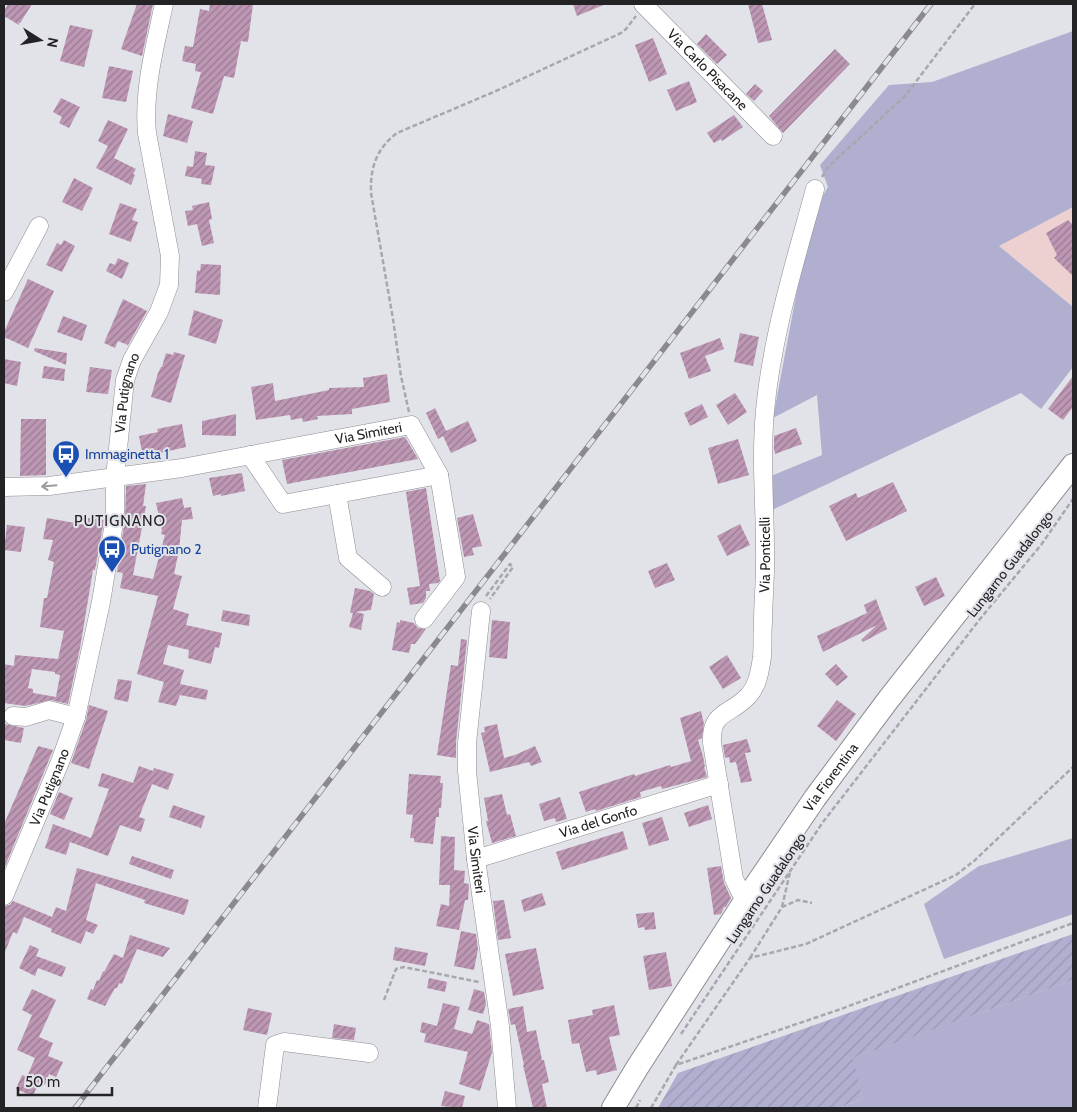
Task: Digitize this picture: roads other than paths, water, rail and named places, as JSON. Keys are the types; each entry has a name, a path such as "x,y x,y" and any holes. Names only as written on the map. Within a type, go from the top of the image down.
{"main road":[{"name":"Via Fiorentina","path":"613,1108 745,901 810,805 854,744 1073,464"}],"street":[{"name":"Via Putignano","path":"6,886 60,762 76,717 108,563 115,517 115,478 122,392 127,370 162,306 170,278 170,256 146,114 151,66 164,4"},
{"name":"Via Carlo Pisacane","path":"643,4 773,136"},
{"name":"Via Ponticelli","path":"745,901 734,879 712,743 714,723 720,715 750,694 759,672 765,565 762,482 764,412 770,367 790,278 814,189"},
{"path":"4,292 39,226"},
{"name":"Via Simiteri","path":"4,487 49,486 182,468 411,425 439,475 456,577 424,619"},
{"path":"250,455 283,504 439,475"},
{"path":"337,494 348,558 382,587"},
{"name":"Via Simiteri","path":"484,604 467,742 467,771 476,859 500,1026 506,1108"},
{"path":"13,716 26,717 50,710 76,717"},
{"name":"Via del Gonfo","path":"476,859 719,784"},
{"path":"267,1108 275,1045 284,1042 369,1053"}],"railway":[{"path":"75,1108 931,4"}],"place":[{"name":"Immaginetta 1","path":"66,478"},
{"name":"Putignano 2","path":"112,573"}],"district":[{"name":"PUTIGNANO","path":"120,521"}]}
